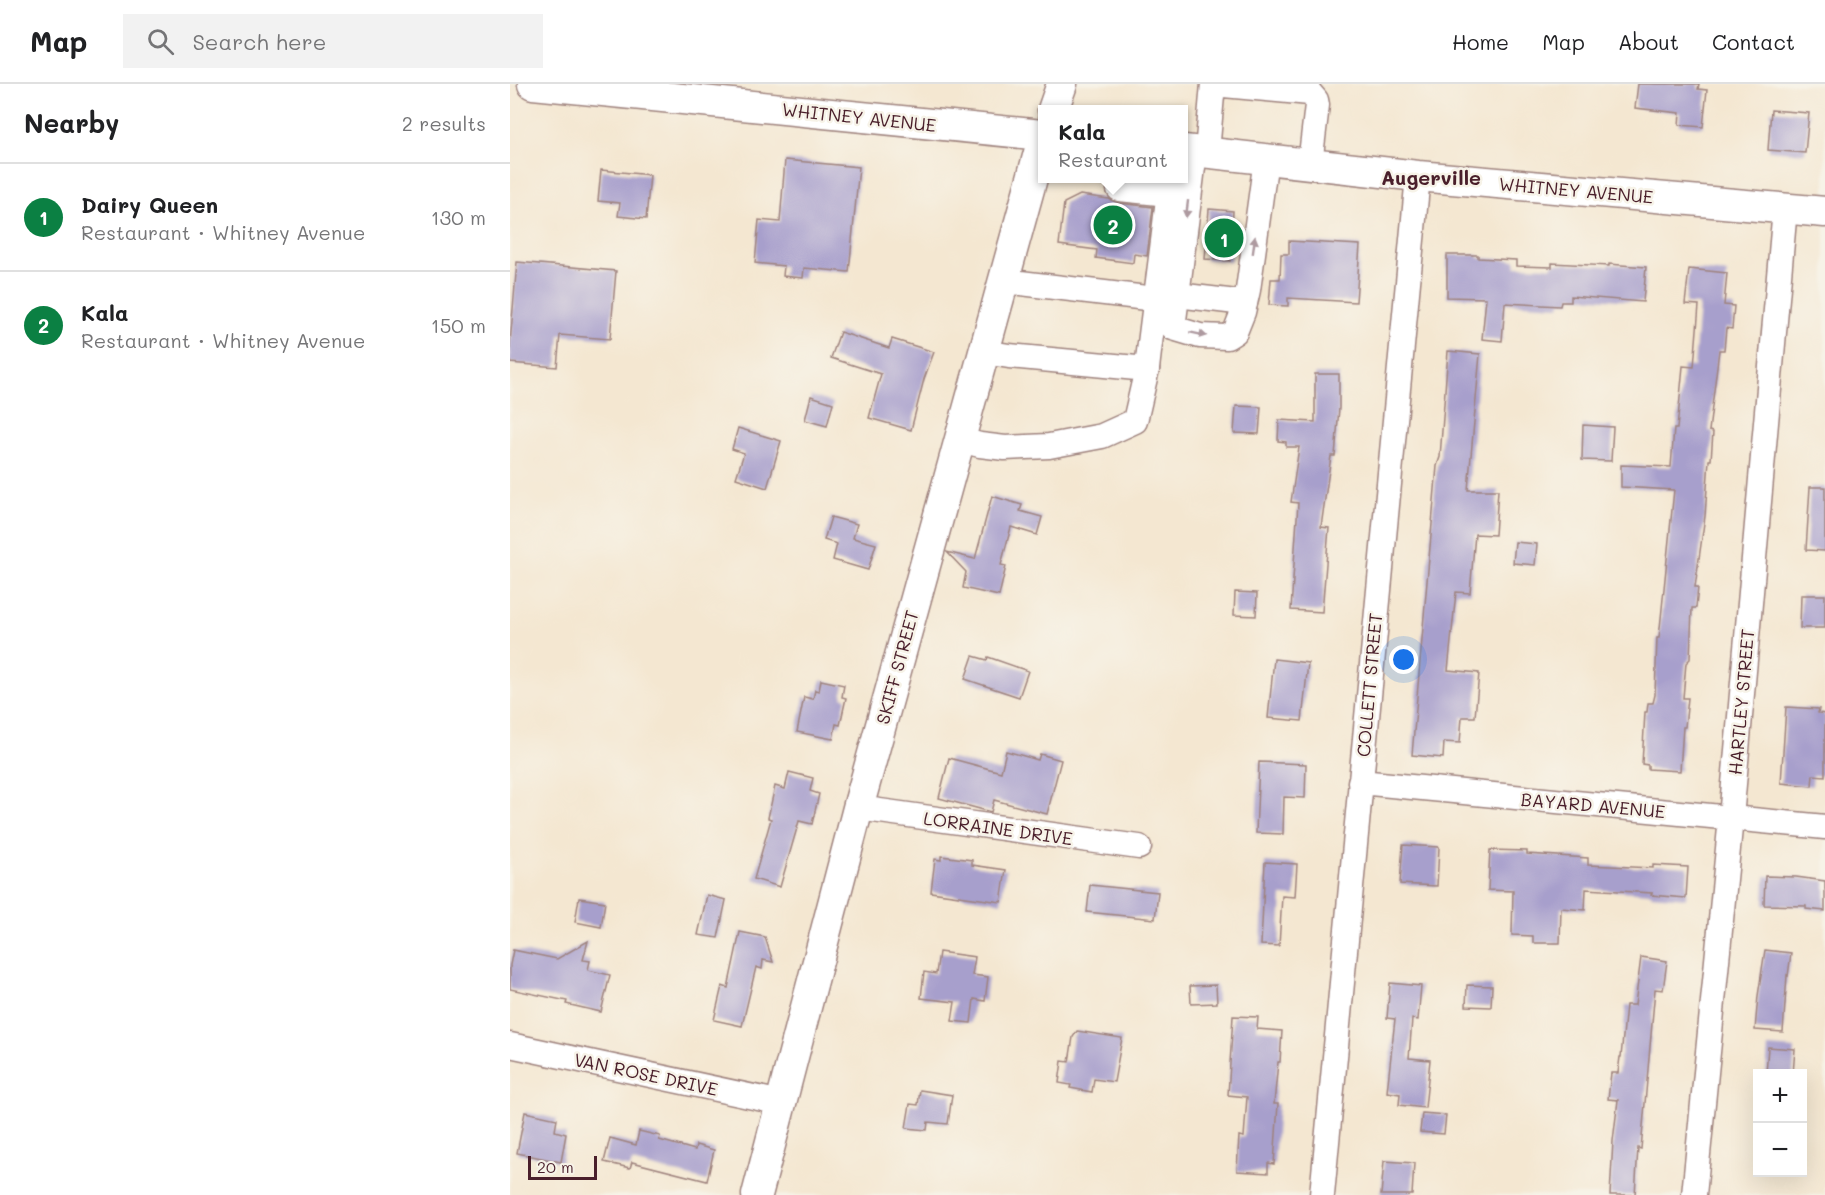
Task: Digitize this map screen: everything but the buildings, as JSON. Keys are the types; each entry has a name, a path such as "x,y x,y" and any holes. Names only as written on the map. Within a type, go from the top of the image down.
{"main road":[{"name":"WHITNEY AVENUE","path":"533,84 1038,135"},
{"path":"1055,105 1062,84"},
{"name":"WHITNEY AVENUE","path":"1195,151 1418,176 1825,212"},
{"name":"SKIFF STREET","path":"757,1195 858,808 1038,156"}],"street":[{"path":"960,440 1005,448 1049,446 1102,436 1136,421 1166,297 1195,151 1213,84 1310,93 1317,105 1310,165"},
{"path":"1119,189 1169,186 1162,261 1166,297 1173,328 1200,336 1227,338 1235,332 1245,303 1266,159"},
{"name":"COLLETT STREET","path":"1322,1195 1418,176"},
{"name":"HARTLEY STREET","path":"1694,1195 1731,818 1785,208"},
{"path":"1004,280 1245,303"},
{"path":"984,352 1147,369"},
{"name":"BAYARD AVENUE","path":"1360,782 1825,827"},
{"name":"LORRAINE DRIVE","path":"858,808 1139,847"},
{"name":"VAN ROSE DRIVE","path":"510,1045 782,1103"}],"place":[{"name":"Kala","path":"1113,225"},
{"name":"Dairy Queen","path":"1224,238"}],"district":[{"name":"Augerville","path":"1431,177"}]}
